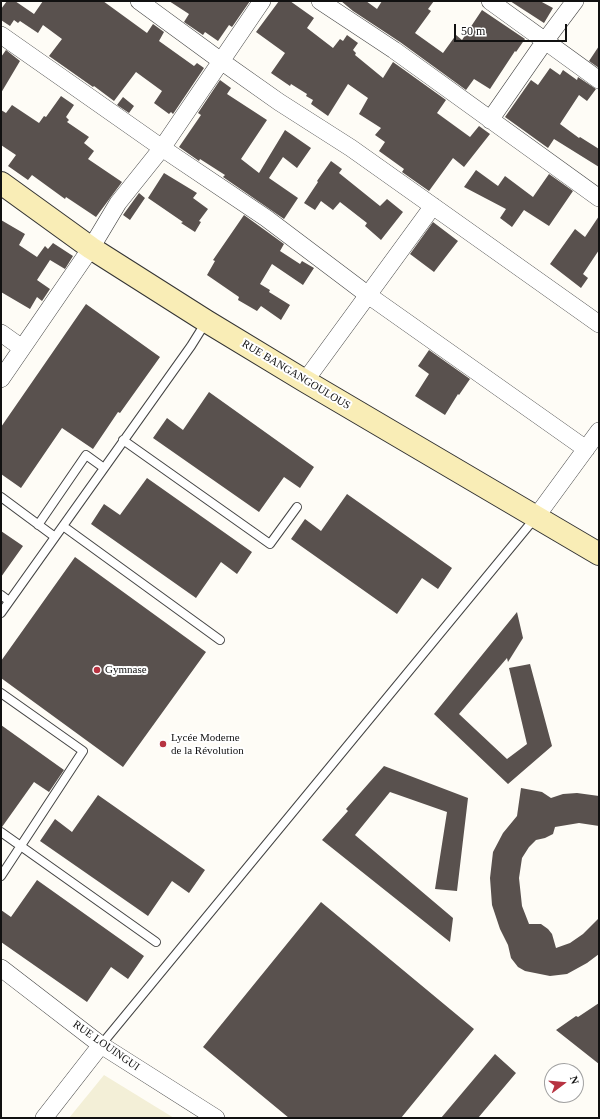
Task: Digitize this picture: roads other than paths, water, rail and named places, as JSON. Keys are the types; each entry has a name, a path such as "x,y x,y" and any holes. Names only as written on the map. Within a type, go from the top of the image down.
{"street":[{"path":"139,1 279,102 351,148 599,324"},
{"path":"1,379 91,248 118,203 162,148 262,1"},
{"path":"320,1 394,50 599,198"},
{"path":"490,1 599,80"},
{"path":"490,120 575,1"},
{"path":"1,35 162,148 266,218 368,294 586,449"},
{"name":"RUE BANGANGOULOUS","path":"1,183 91,248 206,321 599,554"},
{"path":"305,381 433,206"},
{"path":"1,333 22,348"},
{"path":"536,517 599,431"},
{"name":"RUE LOUINGUI","path":"5,977 101,1045 216,1118"},
{"path":"44,1118 101,1045"}],"lane":[{"path":"1,613 190,346 206,321"},
{"path":"123,440 270,544 297,507"},
{"path":"38,525 86,455 104,468"},
{"path":"1,497 55,537"},
{"path":"101,1045 536,517"},
{"path":"63,526 220,640"},
{"path":"1,595 10,601"},
{"path":"1,693 84,751 1,876"},
{"path":"1,832 156,942"}],"place":[{"name":"Gymnase","path":"97,670"},
{"name":"Lycée Moderne de la Révolution","path":"163,744"}]}
